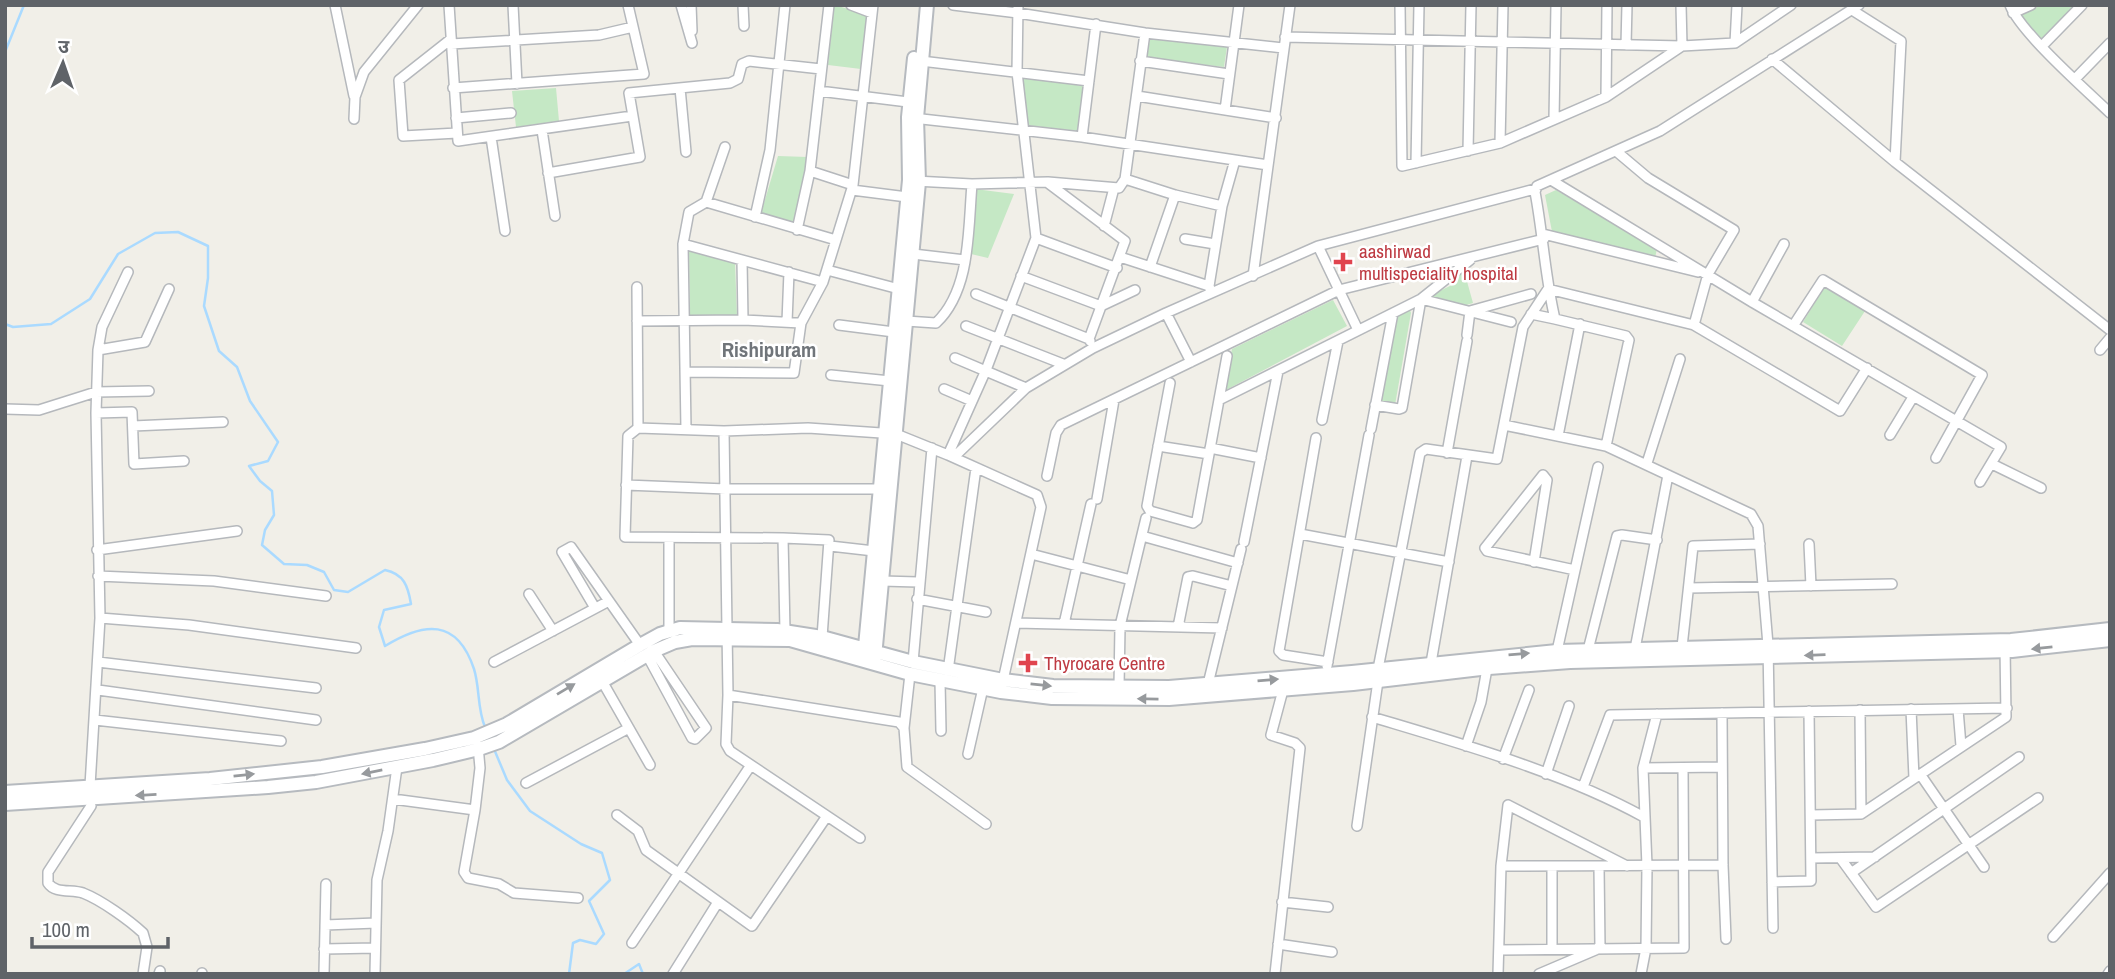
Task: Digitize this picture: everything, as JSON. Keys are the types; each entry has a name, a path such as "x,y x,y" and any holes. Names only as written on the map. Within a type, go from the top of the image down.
{"main road":[{"path":"912,118 908,102 920,5"},
{"path":"869,656 880,489 906,321 913,254 912,118 927,5"},
{"path":"869,656 882,581 890,434 890,381 907,197 914,181"},
{"path":"5,804 258,788 316,782 397,767 481,742 510,729 602,681 647,650 668,631 691,627 726,634 790,640 869,656 983,688 1169,687 1327,668 1378,675 1431,663 1570,662 1768,651 2110,640"},
{"path":"2005,645 2110,629"},
{"path":"510,729 647,650 692,639 785,631 822,637 869,656"},
{"path":"944,676 1052,698 1169,699 1283,690 1378,675 1488,663 1557,651 1682,647 1768,651"},
{"path":"5,792 210,779 346,764 481,742"}],"street":[{"path":"335,5 355,97 354,119"},
{"path":"355,97 364,72 418,5"},
{"path":"449,5 458,141 632,116"},
{"path":"513,5 517,85"},
{"path":"628,5 646,91"},
{"path":"681,5 692,43 691,5"},
{"path":"743,5 744,26"},
{"path":"755,217 771,150 785,5"},
{"path":"797,230 810,171 829,5"},
{"path":"794,373 801,323 823,282 852,187 873,9 851,5"},
{"path":"953,5 1018,9 1145,33 1283,48"},
{"path":"1224,110 1239,5"},
{"path":"1253,276 1290,5"},
{"path":"1400,5 1402,166 1500,144 1606,97 1682,46"},
{"path":"1416,163 1419,5"},
{"path":"1468,151 1471,5"},
{"path":"1500,144 1503,5"},
{"path":"1554,119 1556,5"},
{"path":"1606,5 1606,97"},
{"path":"1626,45 1627,5"},
{"path":"1681,5 1682,46"},
{"path":"1735,43 1737,5"},
{"path":"1285,37 1682,46 1735,43 1790,5"},
{"path":"2031,5 2011,9 2042,46 2109,111"},
{"path":"2042,46 2082,5"},
{"path":"951,456 1026,388 1091,343 1166,313 1210,289 1253,276 1318,246 1535,189 1660,131 1855,8 1901,41 1895,162"},
{"path":"951,456 1036,238 1017,72 1018,9"},
{"path":"1082,136 1096,24"},
{"path":"457,133 403,136 399,80 451,42 599,35 633,27"},
{"path":"914,181 972,184 1048,183 1119,188 1125,178 1145,33"},
{"path":"2075,79 2110,43"},
{"path":"1772,59 1895,162 2110,330"},
{"path":"921,61 1089,81"},
{"path":"1140,61 1229,74"},
{"path":"548,173 640,157 629,93 735,82 746,62 821,69"},
{"path":"453,88 644,74"},
{"path":"680,88 687,152"},
{"path":"819,91 908,102"},
{"path":"1137,96 1276,118"},
{"path":"456,118 511,113"},
{"path":"912,118 1082,136 1268,164"},
{"path":"541,130 555,216"},
{"path":"491,137 505,231"},
{"path":"686,429 683,244 689,212 706,202 725,147"},
{"path":"1616,150 1648,178 1734,230 1708,274 1694,325"},
{"path":"1210,289 1222,206 1235,160"},
{"path":"810,171 852,187 907,197"},
{"path":"1125,178 1175,195 1222,206"},
{"path":"1551,180 1752,302 2001,447 1980,482"},
{"path":"1048,183 1125,241 1101,306 1091,343"},
{"path":"906,321 936,324 958,286 965,260 972,184"},
{"path":"1104,226 1114,188"},
{"path":"1535,189 1548,289 1555,319"},
{"path":"1150,267 1175,195"},
{"path":"706,202 836,240"},
{"path":"1048,475 1058,429 1339,290 1472,258 1543,237 1708,274"},
{"path":"1036,238 1117,268"},
{"path":"1185,239 1215,244"},
{"path":"683,244 823,282"},
{"path":"1752,302 1784,244"},
{"path":"1318,246 1358,330"},
{"path":"913,254 965,260"},
{"path":"1120,257 1210,289"},
{"path":"1219,400 1421,299 1472,258"},
{"path":"742,260 743,320"},
{"path":"827,270 899,289"},
{"path":"90,786 100,618 97,550 97,350 102,327 128,272"},
{"path":"787,322 789,272"},
{"path":"1021,276 1101,306 1135,290"},
{"path":"1793,326 1823,280 1982,375 1936,458"},
{"path":"637,287 638,428"},
{"path":"97,350 145,342 169,289"},
{"path":"1357,826 1378,675 1420,453 1426,449 1497,459 1523,327 1548,289"},
{"path":"1548,289 1694,325 1840,411 1867,368"},
{"path":"976,294 1091,343"},
{"path":"1470,312 1531,294"},
{"path":"1421,299 1511,322"},
{"path":"1376,405 1399,410 1402,408 1421,299"},
{"path":"1447,453 1470,312"},
{"path":"1166,313 1191,362"},
{"path":"1316,438 1279,653 1327,668 1393,313"},
{"path":"1531,314 1626,336 1629,340 1606,446"},
{"path":"637,321 743,320 801,323"},
{"path":"1558,436 1580,324"},
{"path":"839,325 894,332"},
{"path":"966,326 1063,364"},
{"path":"2100,350 2110,338"},
{"path":"1322,419 1338,341"},
{"path":"1170,383 1148,509 1193,523 1197,520 1227,356"},
{"path":"955,358 1026,388"},
{"path":"1647,463 1681,359"},
{"path":"1208,684 1243,545 1278,371"},
{"path":"685,372 806,372"},
{"path":"831,375 890,381"},
{"path":"944,389 972,401"},
{"path":"5,409 39,410 96,392 149,391"},
{"path":"1890,435 1913,397"},
{"path":"1064,624 1094,501 1114,400"},
{"path":"96,413 130,411 133,415 134,464 184,461"},
{"path":"133,426 223,422"},
{"path":"1504,425 1606,446 1751,514 1758,526 1768,651 1773,928"},
{"path":"822,637 831,542 827,539 625,537 628,436 638,428 808,428 890,434 951,456 1037,495 1041,507 1002,686"},
{"path":"724,430 728,695 726,744 730,751 860,838"},
{"path":"1158,446 1261,458"},
{"path":"932,449 904,728 907,768 986,824"},
{"path":"1431,663 1468,456"},
{"path":"1992,464 2041,488"},
{"path":"1557,651 1598,467"},
{"path":"941,731 944,676 976,468"},
{"path":"1534,562 1547,480 1544,475 1485,548 1487,551 1534,562 1575,570"},
{"path":"1635,649 1668,475"},
{"path":"626,485 726,489 880,489"},
{"path":"1119,687 1120,626 1146,518"},
{"path":"97,550 237,531"},
{"path":"1300,534 1449,562"},
{"path":"1142,536 1238,563"},
{"path":"1588,650 1617,536 1657,540"},
{"path":"668,631 670,538"},
{"path":"783,538 785,631"},
{"path":"1682,647 1693,546 1760,544"},
{"path":"1809,544 1811,586"},
{"path":"595,608 562,552 571,547 706,729 695,738 692,738 647,650"},
{"path":"830,547 874,551"},
{"path":"1031,554 1131,580"},
{"path":"98,576 214,582 326,596"},
{"path":"1178,627 1188,577 1232,586"},
{"path":"882,581 918,582"},
{"path":"1689,588 1892,584"},
{"path":"529,594 552,631"},
{"path":"917,599 986,612"},
{"path":"494,662 609,601"},
{"path":"100,618 189,625 356,648"},
{"path":"1016,623 1222,628"},
{"path":"1811,816 1861,814 2006,717 2005,645"},
{"path":"99,662 316,688"},
{"path":"1466,746 1481,702 1488,663"},
{"path":"602,681 650,765"},
{"path":"968,754 983,688"},
{"path":"97,690 316,720"},
{"path":"1275,974 1300,748 1295,743 1270,735 1283,690"},
{"path":"1503,759 1529,690"},
{"path":"728,695 899,722 904,728"},
{"path":"1546,774 1569,706"},
{"path":"1583,788 1610,715 2007,708"},
{"path":"1911,709 1917,776 1945,809 1984,867"},
{"path":"1958,709 1961,746"},
{"path":"1860,710 1861,814"},
{"path":"1772,882 1811,881 1809,711"},
{"path":"1722,713 1726,939"},
{"path":"1641,974 1646,948 1647,866 1643,768 1657,714"},
{"path":"1373,717 1546,774 1644,817"},
{"path":"95,720 281,741"},
{"path":"526,783 629,728"},
{"path":"481,742 475,810 464,872 466,877 499,884 514,893 578,898"},
{"path":"1851,873 2019,757"},
{"path":"632,943 751,765"},
{"path":"375,974 377,880 388,831 397,767"},
{"path":"1643,768 1722,767"},
{"path":"1499,950 1684,948 1683,768"},
{"path":"1841,859 1877,907 2038,798"},
{"path":"393,799 475,810"},
{"path":"1499,974 1501,866 1508,805 1627,866"},
{"path":"91,806 48,872 48,883 54,889 89,896 144,933 147,947 143,974"},
{"path":"617,814 638,831 646,850 752,926 827,816"},
{"path":"1811,858 1875,857"},
{"path":"1501,866 1723,865"},
{"path":"1552,867 1552,949"},
{"path":"1599,867 1600,948"},
{"path":"2053,937 2110,873"},
{"path":"324,974 326,884"},
{"path":"673,974 718,902"},
{"path":"1282,902 1328,907"},
{"path":"325,925 376,923"},
{"path":"1278,944 1332,952"},
{"path":"324,949 376,948"},
{"path":"1539,974 1600,948"}],"green space":[{"path":"834,5 867,14 861,69 828,65"},
{"path":"2041,5 2075,5 2041,39 2020,16"},
{"path":"1150,38 1227,47 1224,67 1147,58"},
{"path":"1022,77 1083,86 1078,131 1025,125"},
{"path":"556,88 559,121 516,127 512,91"},
{"path":"778,156 808,157 794,224 761,213"},
{"path":"975,189 1014,194 988,258 971,254"},
{"path":"1556,190 1657,249 1655,258 1553,237 1545,195"},
{"path":"689,249 735,262 737,317 690,317"},
{"path":"1463,267 1473,303 1460,307 1427,297 1452,285"},
{"path":"1825,286 1865,311 1842,346 1803,322"},
{"path":"1333,300 1347,326 1226,390 1224,388 1232,349"},
{"path":"1409,307 1411,313 1395,405 1375,400 1388,317"}],"waterway":[{"path":"5,52 24,5"},
{"path":"5,324 13,327 51,324 90,299 118,254 155,233 178,232 208,246 208,278 204,306 219,351 237,367 250,401 278,442 268,461 249,466 272,491 274,515 265,530 262,545 284,564 307,565 324,572 334,590 348,592 385,570 397,574 406,586 411,604 384,610 379,627 385,646 413,632 426,629 449,633 467,652 474,669 485,727"},
{"path":"494,749 507,780 530,811 581,844 602,853 610,880 589,901 604,934 596,944 580,940 573,943 569,974"},
{"path":"624,974 639,964 643,974"}],"place":[{"name":"aashirwad multispeciality hospital","path":"1343,262"},
{"name":"Thyrocare Centre","path":"1028,663"}],"district":[{"name":"Rishipuram","path":"769,349"}]}
